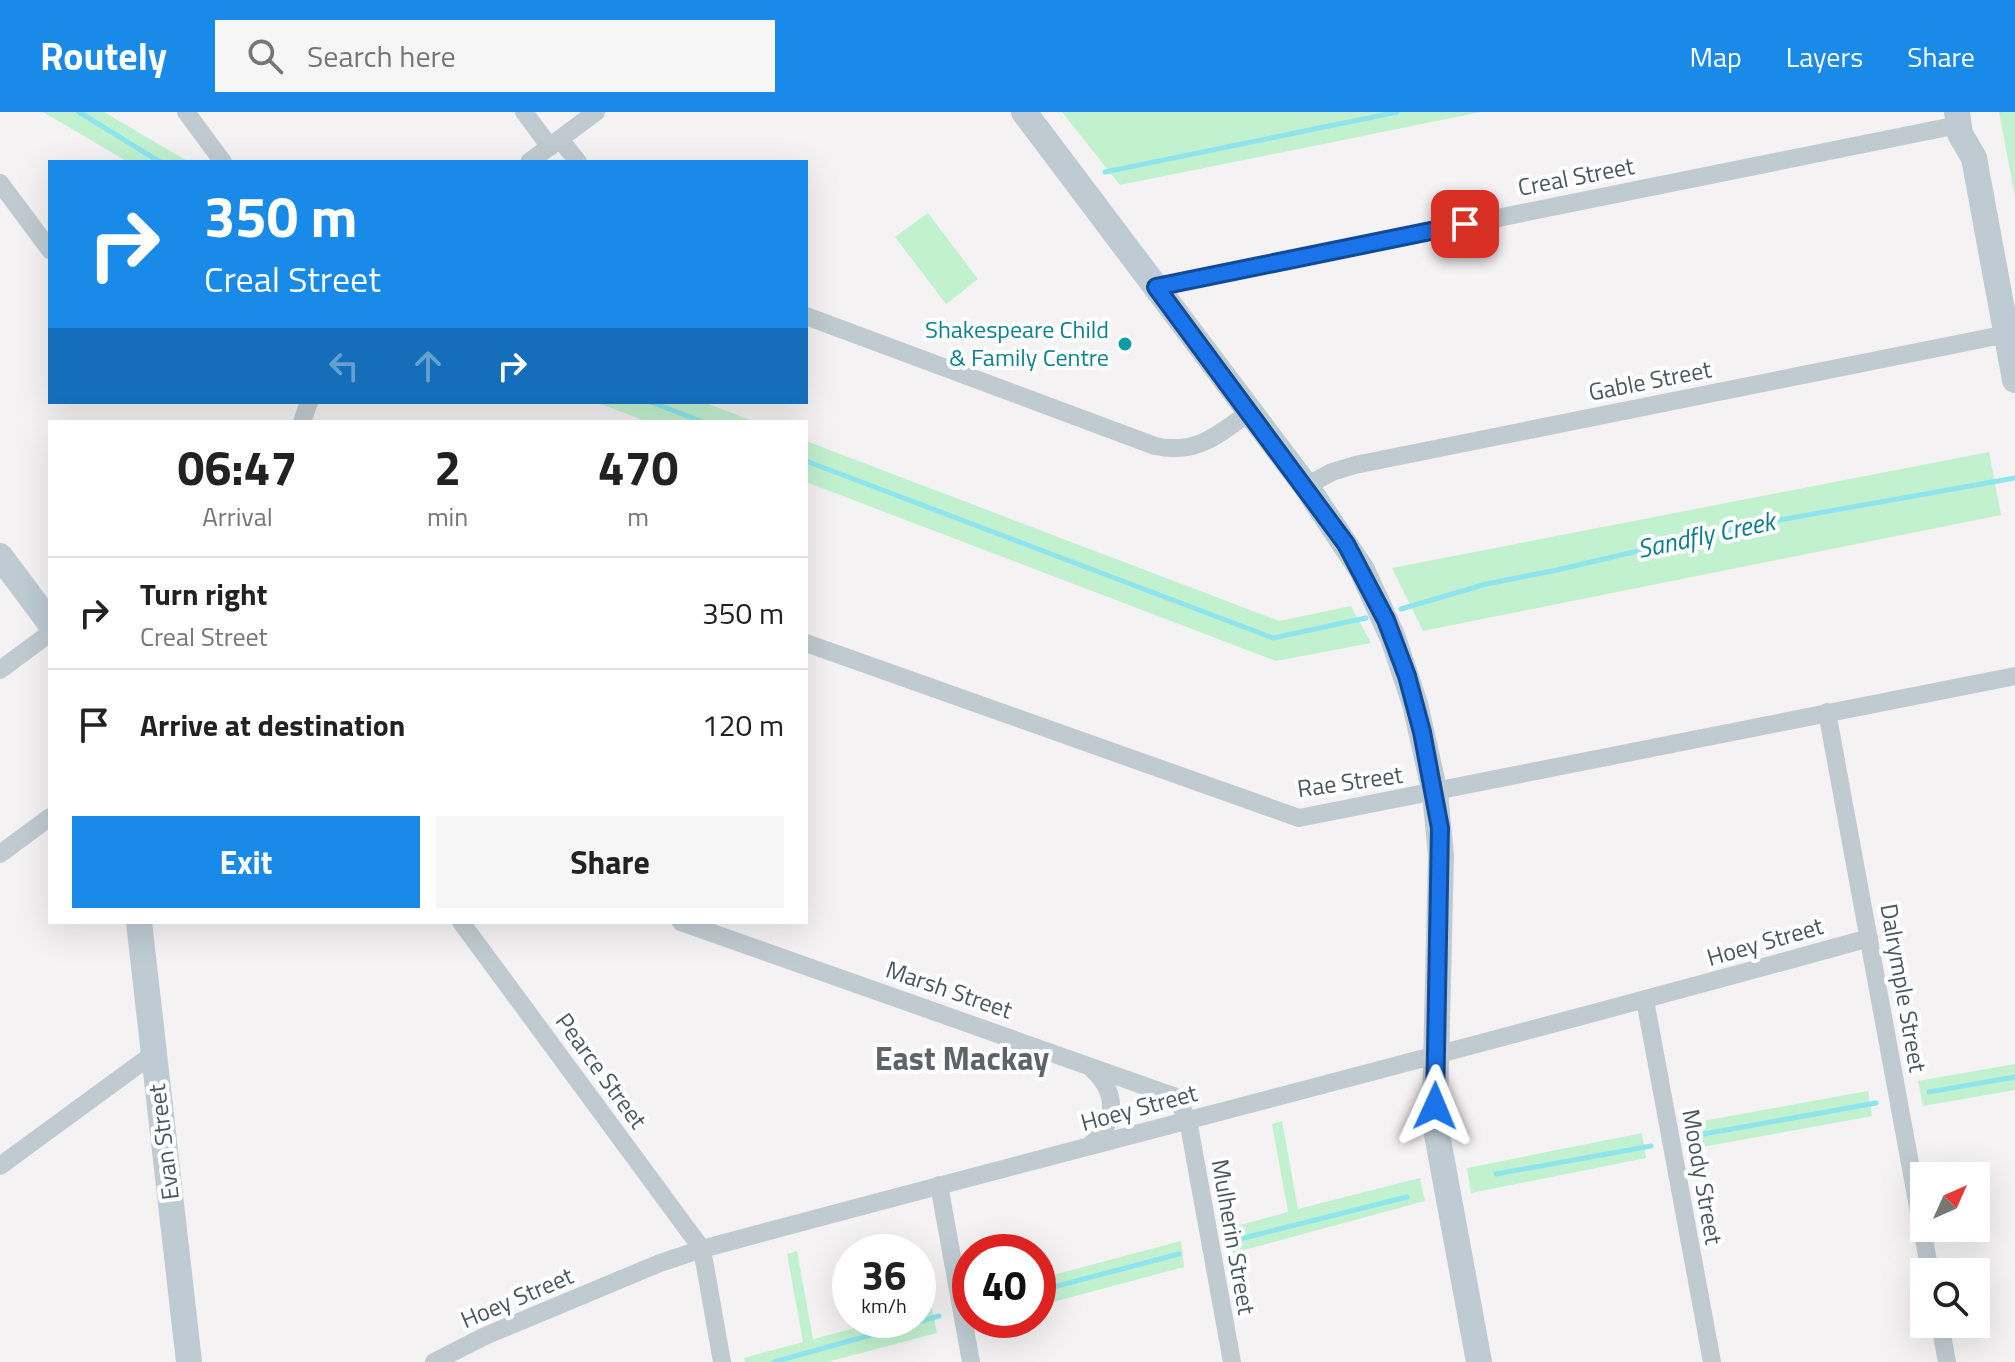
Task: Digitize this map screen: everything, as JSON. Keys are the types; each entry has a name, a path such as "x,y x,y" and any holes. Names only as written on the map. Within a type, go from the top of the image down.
{"street":[{"path":"186,112 222,160"},
{"path":"524,112 576,160"},
{"path":"532,160 596,112"},
{"path":"1024,112 1306,486 1346,544 1375,595 1393,638 1415,704 1435,793 1441,855 1436,1129 1479,1362"},
{"path":"1958,118 1960,134 1974,158 2015,380"},
{"name":"Creal Street","path":"1156,287 1958,118"},
{"path":"0,183 48,247"},
{"path":"808,317 1155,446 1179,449 1196,446 1250,412"},
{"name":"Gable Street","path":"1306,486 1332,472 1355,465 2007,334"},
{"path":"0,556 48,620"},
{"path":"0,670 48,634"},
{"name":"Rae Street","path":"808,644 1299,818 2015,676"},
{"name":"Dalrymple Street","path":"1827,712 1927,1258"},
{"path":"0,854 48,818"},
{"name":"Evan Street","path":"139,924 183,1360"},
{"name":"Pearce Street","path":"462,924 702,1249"},
{"name":"Marsh Street","path":"687,924 1173,1094 1188,1120"},
{"name":"Hoey Street","path":"441,1360 660,1263 702,1249 1869,938"},
{"name":"Moody Street","path":"1645,1000 1712,1362"},
{"path":"0,1166 153,1054"},
{"path":"1083,1063 1100,1076 1113,1102 1108,1125 1090,1145"},
{"name":"Mulherin Street","path":"1188,1120 1232,1362"},
{"path":"939,1185 971,1362"},
{"path":"702,1249 722,1362"},
{"path":"1943,1338 1947,1362"}],"green space":[{"path":"43,112 104,112 186,160 125,160"},
{"path":"1062,112 1481,112 1120,185"},
{"path":"1999,112 2015,112 2015,197"},
{"path":"928,213 978,279 946,304 895,237"},
{"path":"600,404 708,404 750,420 643,420"},
{"path":"808,442 1279,621 1351,606 1371,643 1276,661 808,483"},
{"path":"1989,452 2001,515 1423,631 1392,568"},
{"path":"2015,1064 2015,1090 1923,1106 1918,1081"},
{"path":"1868,1091 1872,1116 1697,1148 1692,1123"},
{"path":"1282,1121 1298,1209 1420,1178 1425,1201 1233,1253 1229,1228 1288,1212 1272,1124"},
{"path":"1642,1133 1646,1158 1471,1193 1467,1168"},
{"path":"1181,1241 1184,1267 1056,1301 1056,1274"},
{"path":"797,1251 813,1339 832,1334 832,1338 918,1338 827,1362 745,1362 744,1358 803,1342 787,1254"}],"waterway":[{"path":"79,112 157,160"},
{"path":"1105,172 1397,112"},
{"path":"656,404 698,420"},
{"path":"808,462 1273,638 1366,618"},
{"name":"Sandfly Creek","path":"1401,609 1486,584 1740,527 2015,478"},
{"path":"1929,1092 2015,1077"},
{"path":"1704,1134 1876,1103"},
{"path":"1496,1174 1651,1146"},
{"path":"1236,1240 1407,1197"},
{"path":"1056,1286 1179,1254"},
{"path":"774,1362 939,1316"}],"place":[{"name":"Shakespeare Child & Family Centre","path":"1125,344"}],"district":[{"name":"East Mackay","path":"962,1059"}],"route":[{"path":"1435,1106 1440,828 1422,732 1407,676 1386,620 1346,544 1156,287 1465,224"}]}
